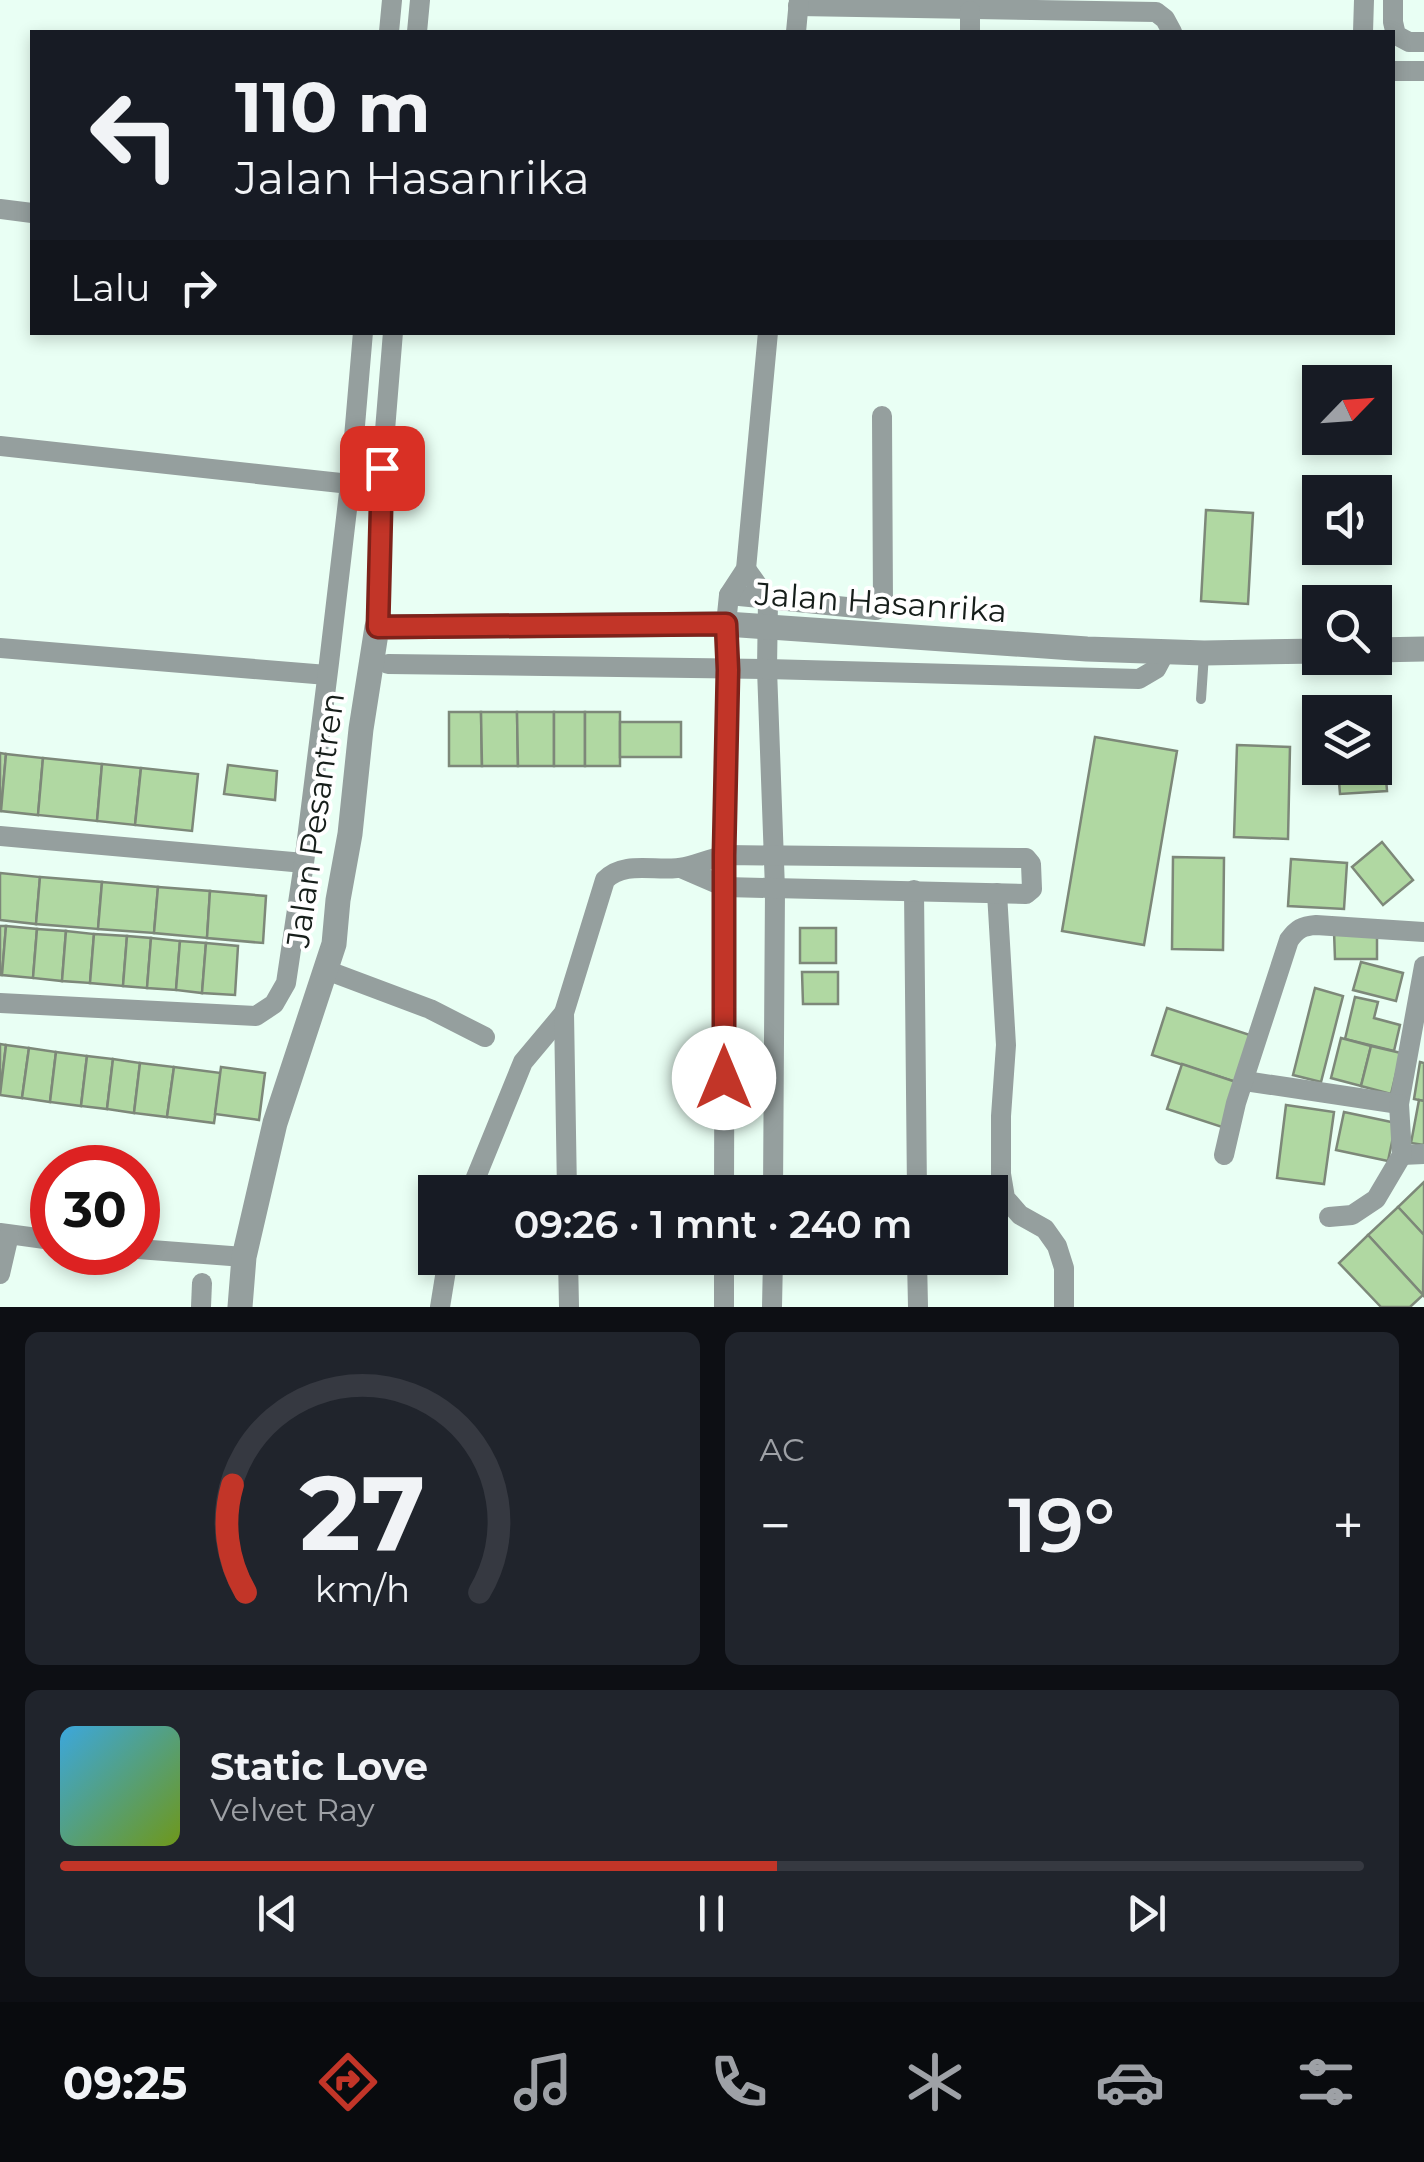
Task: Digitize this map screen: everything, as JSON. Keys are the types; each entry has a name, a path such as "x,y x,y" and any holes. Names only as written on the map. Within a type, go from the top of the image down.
{"street":[{"path":"389,30 392,0"},
{"path":"417,30 420,0"},
{"path":"1364,0 1364,30"},
{"path":"1394,0 1394,30"},
{"path":"796,30 799,3 970,11 1156,12 1171,30"},
{"path":"970,11 970,30"},
{"path":"1395,37 1424,42"},
{"path":"1395,70 1424,71"},
{"path":"0,209 30,213"},
{"path":"0,1003 256,1016 274,1004 286,982 328,675 363,335"},
{"name":"Jalan Pesantren","path":"240,1307 244,1257 275,1123 334,944 378,627 382,468 393,335"},
{"path":"724,1175 726,624 729,595 746,569 768,335"},
{"path":"729,595 876,610 884,606 882,416"},
{"path":"0,446 350,484"},
{"path":"746,569 768,600 766,669 775,889 773,1175"},
{"name":"Jalan Hasanrika","path":"378,627 726,624 1087,650 1302,651"},
{"path":"0,648 328,675"},
{"path":"1392,650 1424,649"},
{"path":"388,664 1139,679 1156,669 1166,652"},
{"path":"0,836 304,863"},
{"path":"567,1175 564,1013 605,880 612,872 681,868 724,855 1030,860 1032,889 1026,894 725,887 681,868"},
{"path":"914,890 916,1175"},
{"path":"997,893 1006,1044 1001,1116 1004,1198 1020,1215 1044,1229 1057,1246 1064,1268 1064,1307"},
{"path":"1224,1156 1236,1103 1289,940 1297,930 1316,925 1424,932"},
{"path":"1330,1217 1352,1214 1376,1199 1402,1155 1399,1104 1420,1010 1424,966"},
{"path":"326,970 430,1009 485,1036"},
{"path":"477,1175 523,1062 564,1013"},
{"path":"1244,1081 1399,1104"},
{"path":"1402,1155 1424,1154"},
{"path":"0,1274 4,1234 30,1237"},
{"path":"160,1251 244,1257"},
{"path":"440,1307 445,1275"},
{"path":"568,1275 568,1307"},
{"path":"724,1275 724,1307"},
{"path":"772,1275 772,1307"},
{"path":"917,1275 918,1307"},
{"path":"201,1307 202,1283"}],"lane":[{"path":"1201,699 1204,653"}],"building":[{"path":"1206,510 1253,513 1248,604 1201,601"},
{"path":"449,712 481,712 482,766 449,766"},
{"path":"481,712 517,712 518,766 482,766"},
{"path":"517,712 554,712 554,766 518,766"},
{"path":"554,712 585,712 585,766 554,766"},
{"path":"585,712 620,712 620,766 585,766"},
{"path":"620,722 681,722 681,757 620,757"},
{"path":"1095,737 1177,751 1144,945 1062,931"},
{"path":"1237,745 1290,747 1288,839 1234,837"},
{"path":"0,753 6,754 1,811 0,811"},
{"path":"6,754 43,758 38,815 1,811"},
{"path":"43,758 102,764 97,821 38,815"},
{"path":"102,764 141,768 135,825 97,821"},
{"path":"228,765 277,771 275,800 224,794"},
{"path":"141,768 198,774 192,831 135,825"},
{"path":"1339,785 1387,785 1387,791 1340,794"},
{"path":"1382,842 1413,880 1383,905 1352,867"},
{"path":"1173,857 1224,858 1223,950 1172,949"},
{"path":"1291,859 1347,863 1344,909 1288,906"},
{"path":"0,873 40,877 36,924 0,920"},
{"path":"40,877 102,882 98,929 36,924"},
{"path":"102,882 158,887 154,933 98,929"},
{"path":"158,887 210,891 207,938 154,933"},
{"path":"210,891 266,896 263,943 207,938"},
{"path":"0,926 6,926 2,975 0,975"},
{"path":"6,926 37,929 33,978 2,975"},
{"path":"800,928 836,928 836,963 800,963"},
{"path":"37,929 66,931 62,981 33,978"},
{"path":"66,931 94,934 90,983 62,981"},
{"path":"1334,931 1377,932 1377,959 1335,959"},
{"path":"94,934 127,936 123,986 90,983"},
{"path":"127,936 151,938 147,988 123,986"},
{"path":"151,938 180,941 176,990 147,988"},
{"path":"180,941 206,943 202,993 176,990"},
{"path":"206,943 238,946 235,995 202,993"},
{"path":"1361,962 1403,973 1396,1001 1353,990"},
{"path":"802,972 838,972 838,1004 803,1004"},
{"path":"1315,988 1343,996 1321,1082 1293,1075"},
{"path":"1355,997 1378,1002 1374,1018 1400,1025 1394,1051 1345,1039"},
{"path":"1167,1008 1253,1036 1239,1083 1152,1055"},
{"path":"1341,1038 1371,1046 1361,1086 1331,1078"},
{"path":"0,1044 6,1045 0,1094"},
{"path":"6,1045 29,1048 22,1098 0,1095"},
{"path":"1371,1046 1401,1053 1391,1094 1361,1086"},
{"path":"29,1048 56,1052 50,1102 22,1098"},
{"path":"56,1052 87,1056 81,1106 50,1102"},
{"path":"87,1056 113,1059 107,1109 81,1106"},
{"path":"113,1059 140,1063 134,1113 107,1109"},
{"path":"1420,1062 1424,1063 1424,1101 1414,1099"},
{"path":"140,1063 174,1067 167,1117 134,1113"},
{"path":"1182,1064 1239,1083 1225,1128 1167,1109"},
{"path":"174,1067 221,1073 214,1123 167,1117"},
{"path":"221,1067 265,1073 259,1120 215,1114"},
{"path":"1419,1100 1424,1101 1424,1145 1411,1143"},
{"path":"1286,1105 1334,1112 1324,1184 1277,1178"},
{"path":"1344,1112 1396,1123 1388,1161 1336,1150"},
{"path":"1424,1182 1424,1235 1398,1207"},
{"path":"1398,1207 1424,1235 1423,1295 1368,1235"},
{"path":"1368,1235 1423,1295 1410,1307 1381,1307 1339,1263"}],"route":[{"path":"382,468 378,627 726,624 724,1078"}]}
